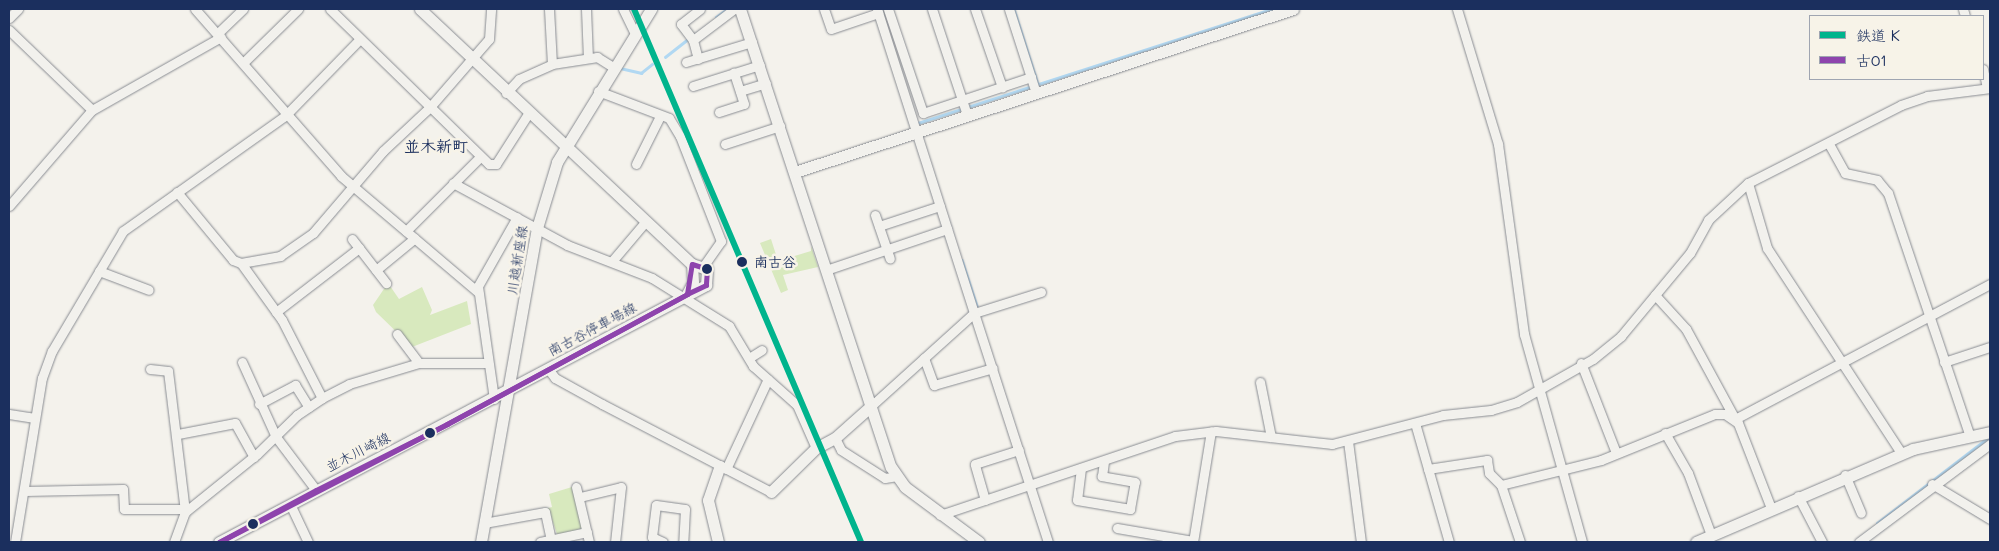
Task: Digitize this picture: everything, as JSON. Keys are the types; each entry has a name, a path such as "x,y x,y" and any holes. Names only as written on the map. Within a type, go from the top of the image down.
{"street":[{"path":"9,18 18,9"},
{"path":"195,9 352,186 478,292"},
{"path":"9,206 92,110 219,35 242,9"},
{"path":"244,62 298,9"},
{"path":"330,9 480,156 496,164 528,114"},
{"path":"420,9 563,148 692,264 704,265"},
{"path":"241,263 280,256 324,222 352,186 430,107 490,36 491,9"},
{"path":"549,9 552,64"},
{"path":"586,9 588,58"},
{"path":"623,9 635,34"},
{"name":"川越新座線","path":"481,542 511,390 537,228 563,148 613,67 652,9"},
{"path":"698,58 693,40 681,24 700,9"},
{"path":"693,40 734,9"},
{"path":"740,9 766,82 871,406 897,476 940,514 979,542"},
{"path":"824,9 830,29 878,11 974,313 1032,484 1048,542"},
{"path":"888,9 923,113 1031,77"},
{"path":"932,9 967,115"},
{"path":"975,9 1002,87"},
{"path":"1009,9 1036,93"},
{"path":"795,172 866,143 917,132 1293,9"},
{"path":"1457,9 1498,144 1524,334 1560,470 1582,542"},
{"path":"9,30 92,110"},
{"path":"13,540 25,491 35,418 50,356 126,227 289,113 360,38"},
{"path":"686,62 752,42"},
{"path":"506,93 519,79 552,64 596,57 613,67"},
{"path":"693,86 760,65"},
{"path":"940,514 1175,436 1211,431 1332,444 1415,423 1506,405 1581,363 1621,336 1690,253 1708,220 1748,183 1829,144 1901,105 1927,96 1989,88 1984,72"},
{"path":"719,112 744,104 734,74"},
{"path":"740,90 766,82"},
{"path":"598,91 669,118 680,136 721,241 704,265"},
{"path":"636,164 660,116"},
{"path":"726,144 780,126"},
{"path":"1829,144 1845,174 1877,180 1885,188 1970,437"},
{"path":"406,231 480,156"},
{"path":"454,183 567,245 613,260 684,295 729,326 750,358 768,379 797,405 816,448"},
{"path":"1748,183 1767,248 1844,361 1901,454"},
{"path":"178,192 231,258 241,263 276,312 322,398"},
{"path":"879,226 940,206"},
{"path":"875,215 890,259"},
{"path":"494,399 487,363 478,292 484,269 517,216"},
{"path":"613,260 646,221"},
{"path":"826,270 947,229"},
{"path":"376,270 415,238"},
{"path":"352,239 386,283"},
{"path":"276,312 360,248"},
{"path":"684,295 693,282 692,264"},
{"path":"693,282 709,282 704,265"},
{"path":"99,271 148,290"},
{"name":"南古谷停車場線","path":"511,390 709,282"},
{"path":"1735,419 1990,284"},
{"path":"548,370 555,378 771,492 816,448 835,438 974,313 1041,292"},
{"path":"1655,295 1686,329 1735,419 1771,508"},
{"path":"397,334 418,363"},
{"path":"1944,362 1990,347"},
{"path":"750,358 762,350"},
{"path":"924,358 934,385 992,368"},
{"path":"242,362 259,404 276,437 316,490"},
{"path":"25,491 123,489 124,509 184,511 254,457 309,407 349,384 418,363 487,363"},
{"path":"1581,363 1616,453"},
{"path":"150,369 168,371 178,434 184,511 174,542"},
{"path":"718,542 708,500 768,379"},
{"path":"1260,382 1270,437"},
{"path":"259,404 295,385 309,407"},
{"name":"並木川崎線","path":"219,542 511,390"},
{"path":"9,414 35,418"},
{"path":"1501,485 1616,453 1706,416 1725,414 1735,419"},
{"path":"178,434 235,423 254,457"},
{"path":"1415,423 1449,542"},
{"path":"1117,528 1193,542 1211,431"},
{"path":"1696,542 1845,475 1901,454 1990,432"},
{"path":"1665,433 1688,473 1711,535"},
{"path":"835,438 841,450 885,478 897,476"},
{"path":"1348,441 1361,542"},
{"path":"1859,542 1932,484 1990,444"},
{"path":"985,500 975,464 1019,450"},
{"path":"1428,469 1487,460 1489,473 1501,485 1520,542"},
{"path":"1082,468 1077,500 1130,509 1135,482 1102,476 1104,461"},
{"path":"1845,475 1861,513"},
{"path":"1932,484 1990,519"},
{"path":"576,487 589,542"},
{"path":"580,498 621,487 615,542"},
{"path":"1798,496 1822,542"},
{"path":"290,504 308,542"},
{"path":"663,542 652,537 656,505 685,509 683,542"},
{"path":"484,523 545,512 551,540"},
{"path":"540,542 587,532"}],"green space":[{"path":"771,239 778,261 811,251 811,246 818,267 783,275 788,290 781,293 760,243"},
{"path":"388,283 399,299 422,287 432,310 430,315 467,301 471,324 412,347 376,312 373,305"},
{"path":"572,487 583,528 558,537 548,508 552,507 549,494"}],"waterway":[{"path":"716,17 727,9"},
{"path":"1014,9 1038,84"},
{"path":"918,123 1271,9"},
{"path":"665,57 688,39"},
{"path":"620,68 641,73 652,64"},
{"path":"962,260 978,309"},
{"path":"1877,523 1989,437"}],"rail line":[{"name":"K","path":"634,9 861,542"}],"transit line":[{"name":"古01","path":"692,264 707,269 706,285 687,294 692,264"},
{"name":"古01","path":"447,424 687,294"},
{"name":"古01","path":"447,424 687,294"},
{"name":"古01","path":"447,424 219,542 316,490 447,424"}],"place":[{"name":"南古谷","path":"742,262"}],"district":[{"name":"並木新町","path":"436,146"}]}
